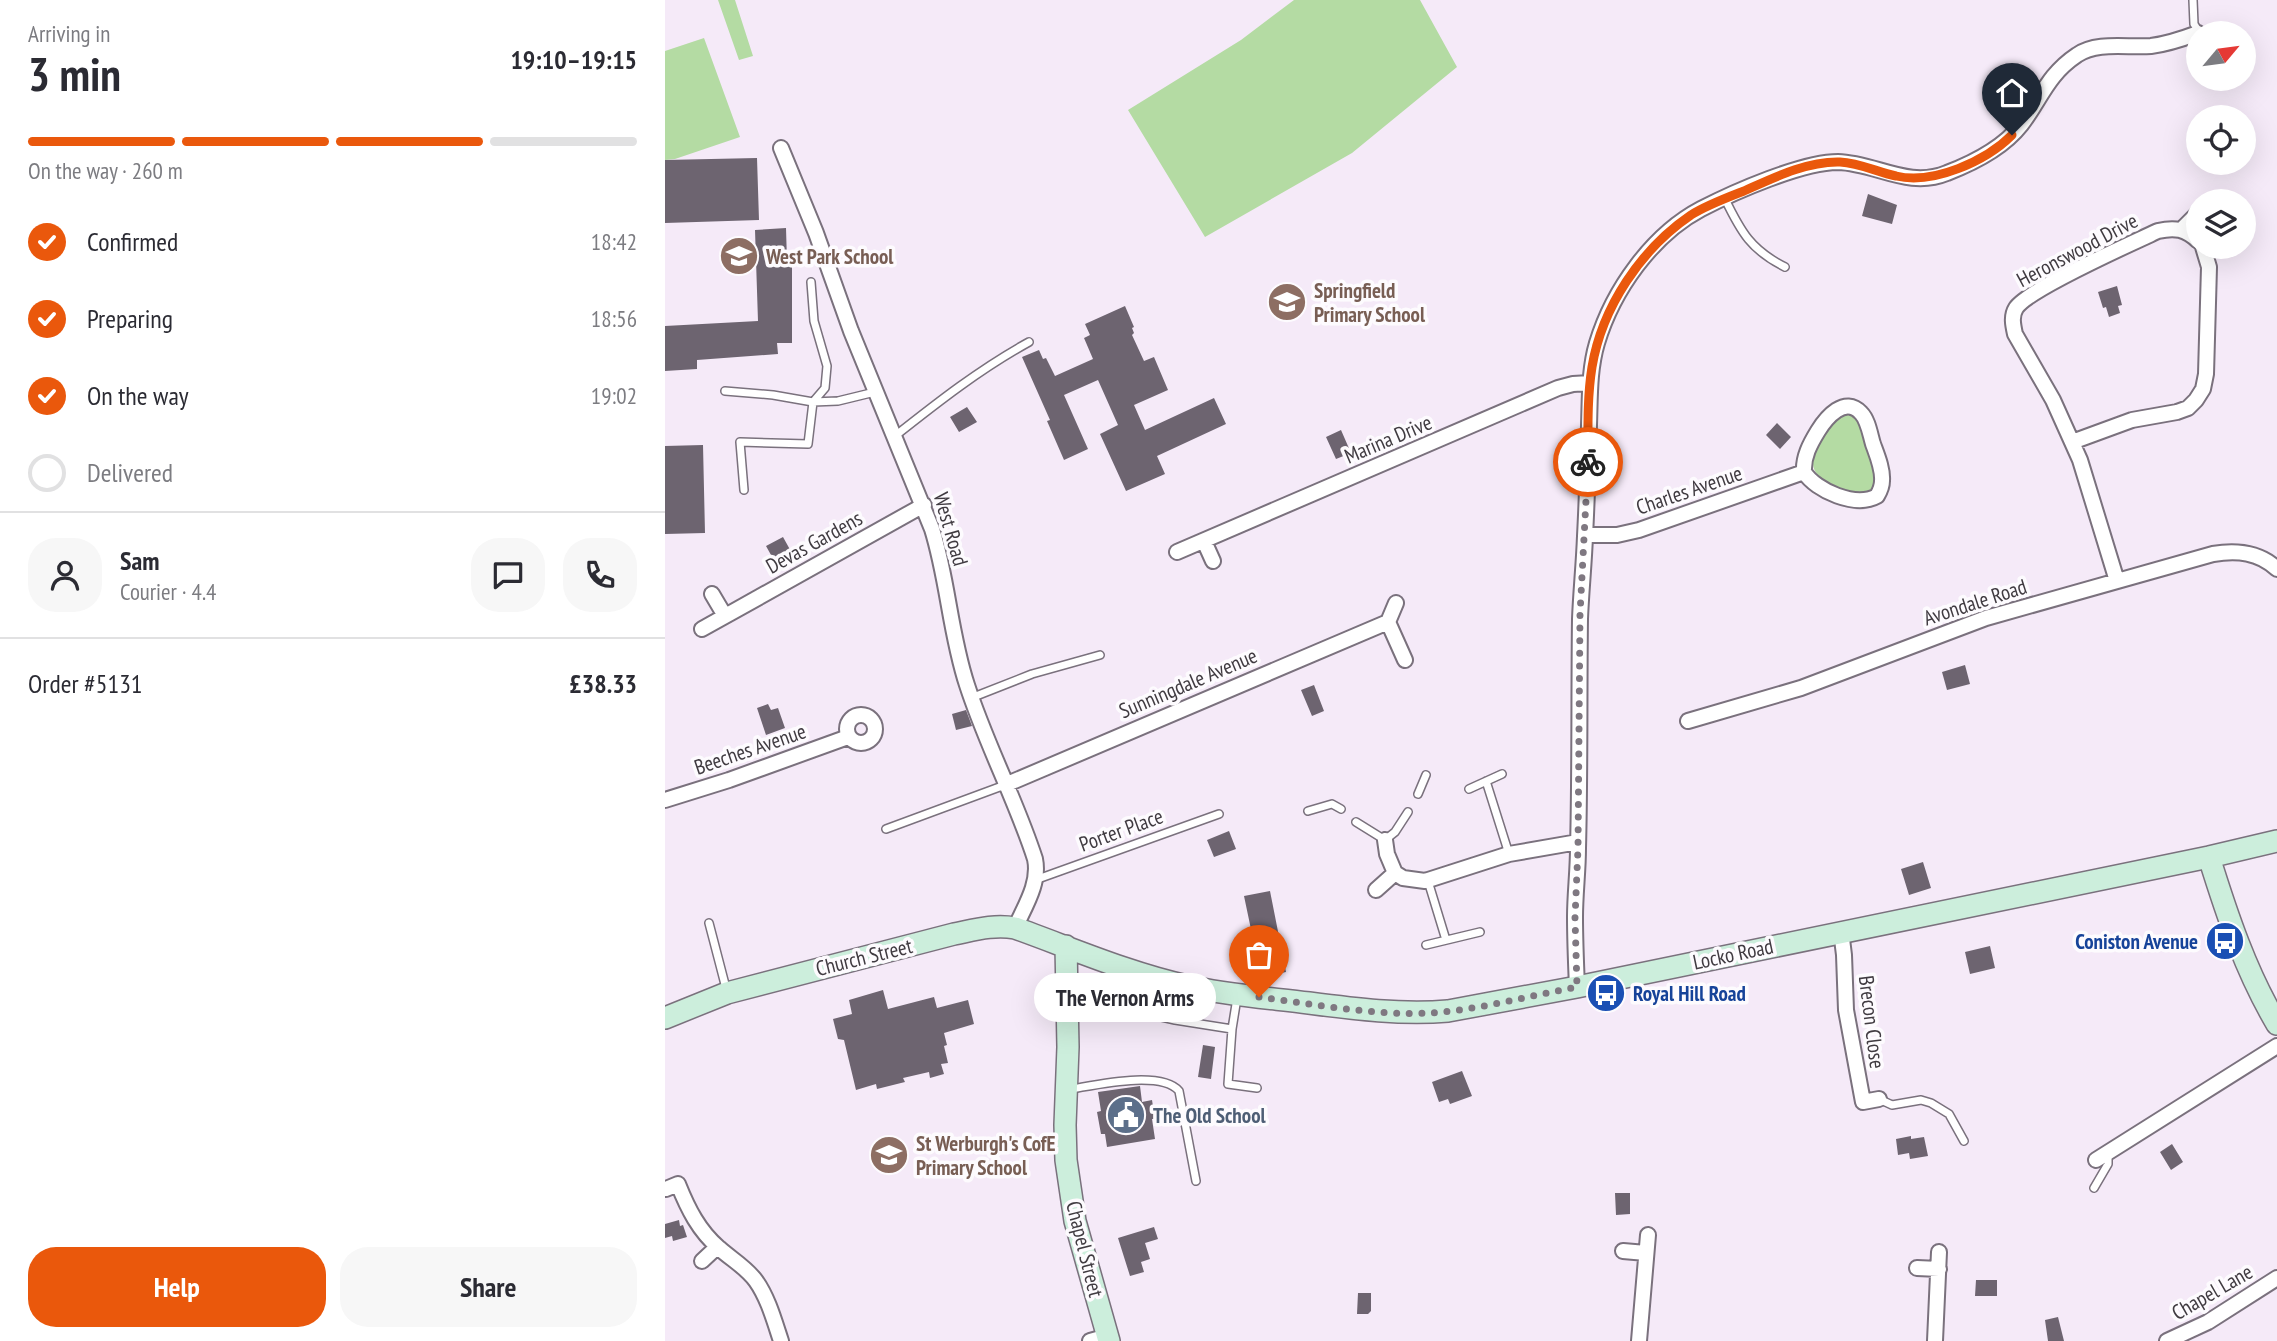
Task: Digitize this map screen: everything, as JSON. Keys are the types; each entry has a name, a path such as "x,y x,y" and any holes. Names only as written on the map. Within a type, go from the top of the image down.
{"street":[{"path":"1577,987 1575,918 1580,614 1590,383 1602,328 1620,292 1648,254 1681,222 1725,198 1784,174 1823,163 1858,164 1904,178 1943,175 1985,155 2008,140 2044,87 2081,51 2098,47 2145,46 2171,49 2186,40"},
{"name":"West Road","path":"781,148 816,233 851,331 924,505 939,550 957,652 971,698 1034,859 1035,880"},
{"path":"2186,225 2181,230 2186,231"},
{"name":"Heronswood Drive","path":"2117,581 2091,493 2072,442 2053,400 2015,334 2014,312 2020,303 2039,290 2075,271 2158,231 2174,228 2181,230"},
{"path":"2072,442 2140,418 2183,410 2196,400 2203,389 2206,374 2209,267 2207,259"},
{"name":"Marina Drive","path":"1177,552 1558,388 1590,383"},
{"path":"1849,407 1860,411 1882,475 1882,488 1877,496 1868,500 1848,499 1815,484 1804,472 1810,447 1829,415 1840,408 1849,407"},
{"name":"Charles Avenue","path":"1585,536 1617,535 1639,530 1804,472"},
{"name":"Devas Gardens","path":"702,629 924,505"},
{"path":"1204,541 1213,561"},
{"name":"Avondale Road","path":"1688,721 1801,688 1976,621 2222,552 2255,555 2277,569"},
{"path":"712,594 725,616"},
{"path":"1396,603 1388,622 1405,660"},
{"name":"Sunningdale Avenue","path":"1005,785 1388,622"},
{"name":"Beeches Avenue","path":"665,800 848,737"},
{"path":"1385,839 1387,854 1395,873 1402,878 1428,881 1509,854 1578,842"},
{"name":"Locko Road","path":"1066,946 1188,986 1338,1007 1428,1013 1577,987 2209,858 2277,841"},
{"path":"2209,858 2241,951 2277,1024"},
{"path":"1376,890 1395,873"},
{"path":"1015,928 1035,880"},
{"name":"Church Street","path":"665,1018 727,993 980,928 1015,928 1066,946"},
{"name":"Brecon Close","path":"1841,931 1846,1010 1863,1102 1879,1099"},
{"name":"Chapel Street","path":"1066,946 1065,1141 1072,1202 1102,1340"},
{"path":"2102,1156 2277,1046"},
{"path":"666,1189 678,1184 697,1224 717,1247 755,1280 771,1311 781,1341"},
{"path":"1639,1341 1648,1235"},
{"path":"702,1261 717,1247"},
{"path":"1623,1251 1646,1253"},
{"path":"1935,1341 1939,1252"},
{"path":"1917,1268 1939,1269"},
{"name":"Chapel Lane","path":"2167,1341 2208,1322 2277,1278"}],"lane":[{"path":"2193,0 2194,21"},
{"path":"1725,198 1740,231 1748,241 1768,258 1785,267"},
{"path":"744,490 740,442 808,444 813,402 825,388 827,366 814,321 811,282"},
{"path":"895,436 963,383 1029,342"},
{"path":"725,391 813,402 838,401 876,391"},
{"path":"971,698 1032,674 1100,655"},
{"path":"1469,789 1502,774"},
{"path":"1418,794 1426,775"},
{"path":"1486,781 1509,854"},
{"path":"886,829 1005,785"},
{"path":"1308,811 1332,804 1341,809"},
{"path":"1356,822 1385,839 1395,832 1408,812"},
{"name":"Porter Place","path":"1035,880 1219,814"},
{"path":"1428,881 1446,940"},
{"path":"709,923 727,993"},
{"path":"1426,945 1480,932"},
{"path":"1237,994 1228,1084 1257,1088"},
{"path":"1094,1002 1175,1020 1232,1029"},
{"path":"1066,1089 1145,1081 1165,1082 1176,1087 1179,1091 1196,1181"},
{"path":"1879,1099 1892,1105 1921,1100 1931,1103 1949,1114 1964,1141"},
{"path":"2094,1188 2108,1164 2102,1156"}],"green space":[{"path":"718,0 735,0 753,56 739,60"},
{"path":"1294,0 1420,0 1457,67 1352,153 1205,237 1128,110 1241,40"},
{"path":"704,38 740,137 665,160 665,51"},
{"path":"1846,414 1856,419 1874,468 1876,485 1868,494 1831,486 1819,477 1813,464 1816,447 1826,429"}],"building":[{"path":"757,158 759,220 665,223 665,160"},
{"path":"1868,194 1897,205 1892,224 1862,216"},
{"path":"786,228 787,261 792,261 792,343 777,343 778,354 697,360 697,369 665,371 665,326 758,321 755,230"},
{"path":"2117,286 2122,305 2118,306 2120,313 2109,317 2098,292"},
{"path":"1125,306 1134,327 1132,335 1144,361 1154,357 1168,390 1134,405 1145,430 1214,398 1226,424 1157,456 1165,474 1126,491 1100,434 1118,425 1098,380 1064,395 1088,449 1064,460 1047,421 1050,420 1022,357 1039,350 1055,376 1093,359 1084,338 1090,335 1085,324"},
{"path":"967,407 977,422 959,432 950,417"},
{"path":"1777,423 1791,437 1780,449 1766,435"},
{"path":"1341,430 1351,453 1336,459 1326,437"},
{"path":"703,445 705,533 665,534 665,446"},
{"path":"783,537 793,555 776,564 766,546"},
{"path":"1965,665 1970,684 1947,690 1942,672"},
{"path":"1314,685 1324,711 1312,716 1301,690"},
{"path":"768,704 771,710 778,708 785,728 766,735 757,708"},
{"path":"966,710 972,726 956,730 952,714"},
{"path":"1229,831 1236,849 1214,857 1207,840"},
{"path":"1923,862 1931,888 1909,895 1901,869"},
{"path":"1270,891 1286,972 1261,977 1244,896"},
{"path":"1990,946 1995,968 1970,974 1965,952"},
{"path":"883,990 888,1009 934,997 937,1008 968,1000 974,1024 944,1033 948,1063 941,1064 944,1074 930,1078 929,1072 903,1078 905,1082 877,1089 876,1084 856,1090 844,1040 838,1039 833,1019 852,1014 849,1000"},
{"path":"1203,1045 1215,1047 1211,1079 1198,1077"},
{"path":"1462,1071 1472,1096 1450,1104 1448,1099 1439,1102 1432,1082"},
{"name":"The Old School","path":"1140,1086 1142,1102 1152,1100 1155,1139 1107,1147 1105,1134 1101,1134 1097,1112 1101,1111 1098,1092"},
{"path":"1911,1136 1911,1139 1924,1137 1928,1156 1910,1159 1909,1153 1898,1155 1896,1139"},
{"path":"2172,1144 2183,1162 2171,1170 2160,1152"},
{"path":"1615,1193 1630,1193 1630,1214 1616,1215"},
{"path":"679,1220 687,1237 673,1241 672,1236 665,1238 665,1224"},
{"path":"1154,1227 1158,1239 1145,1243 1150,1259 1141,1262 1144,1272 1130,1276 1118,1238"},
{"path":"1976,1280 1997,1280 1997,1296 1975,1296"},
{"path":"1358,1293 1371,1293 1371,1311 1368,1314 1357,1314"},
{"path":"2058,1317 2064,1341 2048,1341 2045,1320"}],"way so far":[{"path":"1259,997 1390,1012 1428,1013 1577,987 1575,918 1580,614 1588,462"}],"place":[{"name":"West Park School","path":"739,256"},
{"name":"Springfield Primary School","path":"1287,302"},
{"name":"Coniston Avenue","path":"2225,941"},
{"name":"Royal Hill Road","path":"1606,993"},
{"name":"The Vernon Arms","path":"1259,997"},
{"name":"The Old School","path":"1126,1115"},
{"name":"St Werburgh's CofE Primary School","path":"889,1155"}],"route":[{"path":"1588,462 1591,371 1602,328 1632,274 1681,222 1714,203 1774,178 1823,163 1858,164 1904,178 1935,177 1985,155 2012,135"}]}
